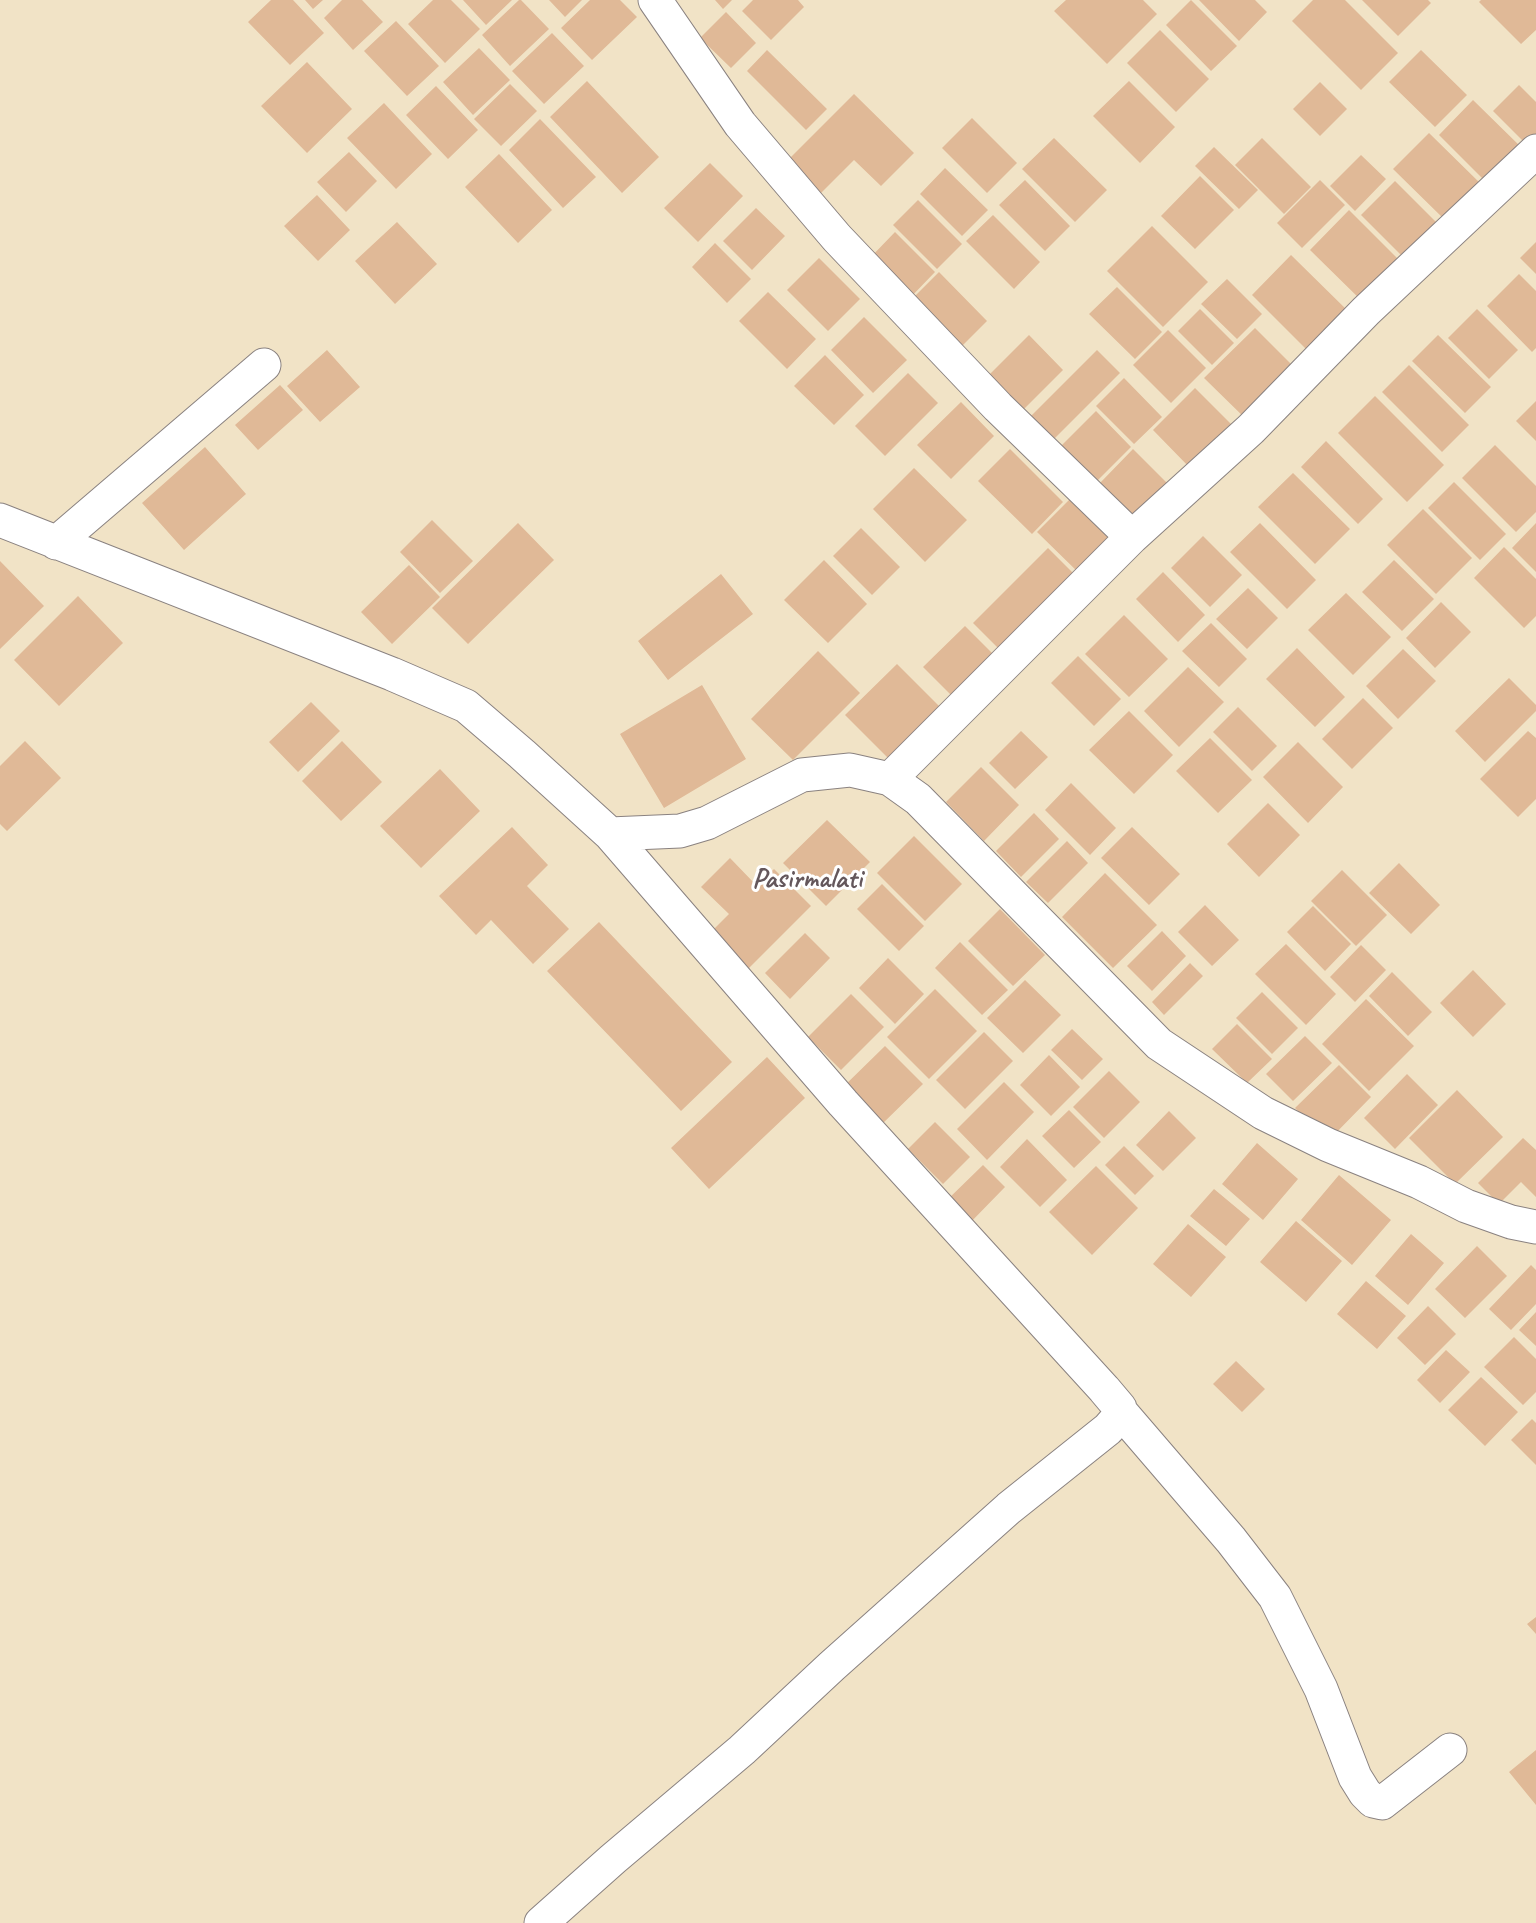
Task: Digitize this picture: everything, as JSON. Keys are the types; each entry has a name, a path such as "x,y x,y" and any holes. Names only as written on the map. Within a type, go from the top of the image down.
{"street":[{"path":"655,0 740,124 837,238 998,407 1132,537"},
{"path":"890,779 1132,537 1251,429 1366,311 1536,151"},
{"path":"56,543 264,364"},
{"path":"0,520 381,669 466,706 610,834 843,1103 1120,1408 1121,1412 1231,1540 1275,1597 1321,1689 1355,1777 1365,1793 1374,1801 1382,1803 1450,1750"},
{"path":"610,834 680,831 707,823 802,775 850,770 890,779 918,799 1159,1044 1263,1113 1328,1144 1419,1182 1466,1206 1511,1222 1536,1227"},
{"path":"541,1923 742,1750 1009,1508 1108,1429 1120,1417 1121,1412"}],"building":[{"path":"271,0 293,0 324,33 290,65 248,22"},
{"path":"305,0 323,0 313,9"},
{"path":"342,0 362,0 383,22 353,50 324,18"},
{"path":"433,0 451,0 480,29 445,63 408,24"},
{"path":"463,0 512,0 486,25"},
{"path":"519,0 549,29 510,66 482,35"},
{"path":"549,0 582,0 565,17"},
{"path":"590,0 620,0 637,17 592,60 561,28"},
{"path":"715,0 732,0 723,9"},
{"path":"753,0 798,0 804,7 771,40 742,11"},
{"path":"1066,0 1143,0 1157,14 1107,64 1054,11"},
{"path":"1191,0 1237,46 1211,71 1166,25"},
{"path":"1199,0 1255,0 1267,12 1239,41"},
{"path":"1313,0 1345,0 1398,53 1361,90 1292,21"},
{"path":"1362,0 1428,0 1431,3 1398,36"},
{"path":"1481,0 1536,0 1536,30 1521,44 1479,2"},
{"path":"726,12 756,43 731,68 700,38"},
{"path":"396,21 439,66 407,96 364,51"},
{"path":"1160,30 1209,79 1176,112 1127,63"},
{"path":"552,33 584,66 544,104 512,71"},
{"path":"479,48 510,80 473,115 443,82"},
{"path":"767,50 827,109 806,130 747,71"},
{"path":"1421,50 1467,95 1435,127 1389,82"},
{"path":"307,62 352,109 307,153 261,106"},
{"path":"587,81 659,157 622,193 550,117"},
{"path":"1129,81 1175,127 1140,163 1093,116"},
{"path":"1320,82 1347,109 1320,136 1293,109"},
{"path":"510,84 537,111 501,146 474,119"},
{"path":"1519,85 1536,102 1536,141 1529,147 1493,111"},
{"path":"436,86 478,130 448,159 406,115"},
{"path":"854,94 914,153 881,186 854,160 814,200 781,167"},
{"path":"1473,100 1523,149 1488,184 1439,135"},
{"path":"384,103 432,154 396,189 347,138"},
{"path":"972,118 1017,163 987,193 942,148"},
{"path":"540,119 596,177 563,208 509,150"},
{"path":"1429,133 1482,185 1446,221 1393,169"},
{"path":"1054,138 1107,190 1075,222 1022,169"},
{"path":"1262,138 1311,187 1284,214 1235,165"},
{"path":"1214,147 1258,190 1239,209 1195,166"},
{"path":"349,152 377,181 346,212 317,182"},
{"path":"499,154 552,210 518,243 465,187"},
{"path":"1361,155 1386,179 1355,211 1330,186"},
{"path":"710,163 743,196 698,242 664,208"},
{"path":"945,168 988,210 962,236 920,194"},
{"path":"1200,176 1234,210 1195,249 1161,216"},
{"path":"1025,180 1070,226 1045,251 999,205"},
{"path":"1320,180 1345,205 1302,248 1277,223"},
{"path":"1395,181 1443,229 1409,263 1361,215"},
{"path":"317,195 350,230 318,261 284,226"},
{"path":"918,200 962,244 937,269 893,225"},
{"path":"756,208 785,236 752,270 723,241"},
{"path":"1349,210 1406,267 1367,306 1310,250"},
{"path":"993,215 1040,262 1014,289 966,241"},
{"path":"397,222 437,264 395,304 355,261"},
{"path":"1152,226 1208,282 1163,327 1107,271"},
{"path":"895,232 935,272 908,300 868,260"},
{"path":"1536,242 1536,274 1520,258"},
{"path":"715,243 751,279 727,303 692,267"},
{"path":"1291,255 1351,314 1311,354 1252,295"},
{"path":"819,258 860,299 828,331 787,290"},
{"path":"939,272 987,321 955,353 906,305"},
{"path":"1519,274 1536,291 1536,348 1532,352 1487,306"},
{"path":"1227,279 1262,314 1237,339 1201,304"},
{"path":"1117,287 1162,332 1135,359 1089,314"},
{"path":"768,292 816,339 787,369 739,321"},
{"path":"1200,309 1234,343 1212,365 1178,331"},
{"path":"1477,309 1518,350 1489,379 1448,338"},
{"path":"864,317 907,360 873,393 831,350"},
{"path":"1255,328 1300,373 1250,423 1204,378"},
{"path":"1168,330 1206,368 1171,403 1133,365"},
{"path":"1029,335 1063,370 1016,417 981,383"},
{"path":"1438,335 1491,387 1465,413 1412,361"},
{"path":"327,350 360,387 320,422 287,386"},
{"path":"1097,350 1120,373 1054,439 1031,416"},
{"path":"825,355 864,395 834,425 794,386"},
{"path":"1409,365 1469,425 1442,452 1382,392"},
{"path":"908,373 938,403 885,456 855,426"},
{"path":"1124,378 1162,417 1134,444 1096,406"},
{"path":"280,385 303,410 258,450 235,425"},
{"path":"1195,388 1234,427 1192,470 1153,430"},
{"path":"1375,396 1444,465 1407,502 1338,433"},
{"path":"1536,401 1536,441 1516,421"},
{"path":"961,402 994,436 951,479 917,445"},
{"path":"1096,411 1131,447 1086,492 1051,456"},
{"path":"1326,441 1383,499 1358,524 1301,467"},
{"path":"1495,445 1536,486 1536,512 1516,532 1462,478"},
{"path":"205,447 246,494 184,550 142,503"},
{"path":"1010,449 1063,502 1032,534 978,481"},
{"path":"1133,449 1174,490 1141,524 1100,483"},
{"path":"914,468 967,520 925,562 873,509"},
{"path":"1293,473 1350,529 1315,564 1258,507"},
{"path":"1454,482 1506,534 1480,560 1428,508"},
{"path":"1073,496 1119,541 1083,577 1037,532"},
{"path":"1423,509 1472,558 1436,594 1387,545"},
{"path":"432,520 473,561 440,593 400,552"},
{"path":"518,523 554,560 468,644 432,608"},
{"path":"1260,523 1316,580 1287,609 1230,552"},
{"path":"1536,523 1536,572 1512,548"},
{"path":"861,528 900,567 872,595 833,556"},
{"path":"1203,536 1242,575 1210,607 1171,568"},
{"path":"1504,547 1536,579 1536,616 1524,628 1474,578"},
{"path":"1048,548 1081,581 1006,656 973,623"},
{"path":"824,560 867,604 828,643 784,600"},
{"path":"1394,560 1434,599 1402,631 1362,592"},
{"path":"0,561 44,606 0,649"},
{"path":"409,565 440,597 392,644 361,612"},
{"path":"1163,572 1205,615 1178,642 1136,599"},
{"path":"721,574 753,614 668,680 638,641"},
{"path":"1248,588 1278,618 1247,649 1216,619"},
{"path":"1346,593 1391,637 1353,675 1308,630"},
{"path":"78,596 123,643 59,706 14,660"},
{"path":"1441,602 1471,632 1435,668 1406,638"},
{"path":"1124,615 1168,659 1129,697 1085,654"},
{"path":"1211,623 1247,659 1219,687 1182,651"},
{"path":"965,626 1002,663 961,705 923,667"},
{"path":"1297,648 1345,697 1315,727 1266,679"},
{"path":"1403,649 1436,681 1398,719 1366,686"},
{"path":"818,651 860,693 793,760 751,719"},
{"path":"1078,656 1121,699 1094,726 1051,683"},
{"path":"897,664 942,709 891,761 845,715"},
{"path":"1188,667 1224,702 1179,747 1144,711"},
{"path":"1509,678 1536,705 1536,711 1485,762 1455,731"},
{"path":"702,685 746,759 664,808 620,734"},
{"path":"1363,698 1393,728 1352,769 1322,739"},
{"path":"311,702 340,731 298,772 269,742"},
{"path":"1238,707 1277,746 1252,771 1213,732"},
{"path":"1129,711 1173,755 1134,794 1089,750"},
{"path":"1021,731 1048,757 1015,789 989,763"},
{"path":"1528,731 1536,738 1536,799 1518,817 1480,779"},
{"path":"1210,738 1252,780 1218,813 1176,771"},
{"path":"25,741 61,778 7,831 0,824 0,766"},
{"path":"342,741 382,782 341,821 302,781"},
{"path":"1298,742 1343,787 1308,823 1263,777"},
{"path":"981,767 1019,805 984,841 946,802"},
{"path":"440,769 480,811 421,868 380,826"},
{"path":"1071,783 1116,828 1090,855 1045,810"},
{"path":"1268,803 1300,835 1259,877 1227,844"},
{"path":"1034,813 1059,839 1021,877 996,851"},
{"path":"827,820 870,862 826,906 783,863"},
{"path":"512,827 548,865 527,886 569,929 533,964 491,920 476,935 439,896"},
{"path":"1132,827 1180,874 1149,905 1101,858"},
{"path":"914,836 962,884 925,921 877,873"},
{"path":"1067,841 1088,863 1048,903 1026,882"},
{"path":"730,858 757,886 774,869 811,906 743,974 706,937 729,914 701,887"},
{"path":"1399,863 1440,905 1411,934 1369,893"},
{"path":"1342,870 1387,915 1356,946 1311,901"},
{"path":"1105,873 1157,925 1113,968 1062,917"},
{"path":"882,884 924,926 899,951 857,909"},
{"path":"1205,905 1239,940 1212,966 1178,932"},
{"path":"1313,906 1351,944 1325,971 1287,932"},
{"path":"1000,909 1045,955 1013,986 968,941"},
{"path":"599,922 732,1062 681,1111 547,971"},
{"path":"1162,931 1186,956 1152,991 1127,966"},
{"path":"805,933 830,958 790,999 765,973"},
{"path":"960,942 1008,990 982,1015 935,968"},
{"path":"1286,944 1336,994 1306,1025 1255,974"},
{"path":"1361,945 1386,970 1355,1002 1330,977"},
{"path":"888,958 924,994 895,1024 859,988"},
{"path":"1190,963 1203,976 1164,1015 1152,1002"},
{"path":"1473,970 1506,1004 1473,1037 1440,1003"},
{"path":"1392,972 1432,1012 1408,1036 1369,996"},
{"path":"1025,980 1061,1015 1023,1053 987,1018"},
{"path":"935,989 977,1031 929,1079 887,1037"},
{"path":"1262,992 1298,1028 1272,1054 1236,1018"},
{"path":"851,994 884,1027 841,1070 808,1037"},
{"path":"1366,999 1414,1046 1369,1091 1322,1044"},
{"path":"1237,1024 1272,1059 1247,1083 1212,1049"},
{"path":"1072,1029 1103,1059 1082,1080 1051,1050"},
{"path":"984,1032 1013,1061 965,1109 936,1080"},
{"path":"1305,1036 1332,1063 1293,1101 1266,1074"},
{"path":"885,1046 923,1084 878,1128 840,1090"},
{"path":"1049,1055 1080,1087 1051,1116 1020,1085"},
{"path":"767,1057 805,1098 709,1189 671,1148"},
{"path":"1339,1065 1371,1097 1328,1141 1295,1108"},
{"path":"1109,1071 1140,1102 1104,1138 1073,1107"},
{"path":"1407,1074 1438,1105 1395,1149 1364,1118"},
{"path":"1004,1082 1034,1112 987,1160 957,1129"},
{"path":"1457,1090 1503,1137 1455,1184 1409,1138"},
{"path":"1069,1110 1101,1142 1074,1168 1042,1136"},
{"path":"1169,1111 1196,1138 1163,1171 1136,1145"},
{"path":"935,1122 970,1157 943,1184 908,1149"},
{"path":"1523,1138 1536,1150 1536,1197 1521,1182 1499,1204 1478,1183"},
{"path":"1027,1139 1067,1180 1040,1207 1000,1167"},
{"path":"1257,1143 1298,1179 1263,1220 1222,1184"},
{"path":"1124,1146 1154,1176 1135,1195 1105,1165"},
{"path":"983,1165 1005,1187 967,1226 944,1203"},
{"path":"1096,1166 1138,1208 1092,1255 1049,1212"},
{"path":"1339,1175 1391,1220 1352,1265 1301,1220"},
{"path":"1214,1189 1250,1219 1226,1246 1190,1216"},
{"path":"1296,1221 1342,1261 1306,1302 1260,1262"},
{"path":"1188,1224 1226,1257 1191,1297 1153,1264"},
{"path":"1411,1234 1444,1263 1408,1305 1375,1276"},
{"path":"1477,1246 1507,1276 1465,1318 1435,1289"},
{"path":"1531,1265 1536,1270 1536,1304 1511,1330 1489,1309"},
{"path":"1366,1281 1406,1316 1377,1349 1337,1314"},
{"path":"1428,1306 1456,1334 1425,1365 1397,1338"},
{"path":"1536,1312 1536,1346 1519,1330"},
{"path":"1514,1337 1536,1359 1536,1392 1523,1405 1484,1367"},
{"path":"1446,1350 1470,1372 1440,1403 1417,1380"},
{"path":"1236,1361 1265,1389 1242,1412 1213,1384"},
{"path":"1481,1377 1518,1412 1485,1446 1448,1410"},
{"path":"1532,1419 1536,1423 1536,1465 1511,1440"},
{"path":"1536,1617 1536,1634 1527,1624"},
{"path":"1536,1750 1536,1805 1509,1772"}],"district":[{"name":"Pasirmalati","path":"807,880"}]}
